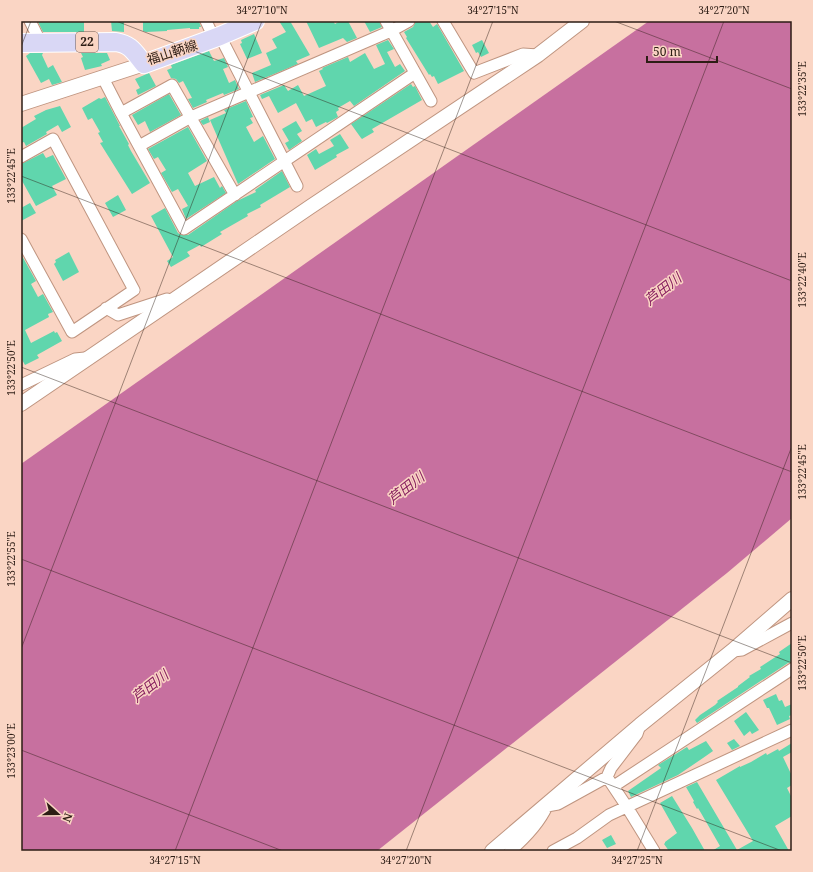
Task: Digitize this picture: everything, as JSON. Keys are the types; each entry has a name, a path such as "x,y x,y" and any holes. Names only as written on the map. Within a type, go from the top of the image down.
{"main road":[{"name":"福山鞆線","path":"21,43 116,42 126,44 144,64 255,21"}],"street":[{"path":"30,21 41,42"},
{"path":"206,21 249,92 297,186"},
{"path":"139,146 191,117 249,92 388,26 409,21"},
{"path":"443,21 474,73 523,54 538,55"},
{"path":"21,404 310,207 538,55 582,21"},
{"path":"388,26 431,100"},
{"path":"21,104 144,64"},
{"path":"103,78 184,229 415,73"},
{"path":"121,113 172,85 235,195"},
{"path":"21,157 53,139 134,290 72,332 21,239"},
{"path":"106,308 118,315 167,299 173,301"},
{"path":"21,385 76,359 89,358"},
{"path":"492,851 547,806 640,725 732,651 792,599"},
{"path":"732,651 742,650 792,623"},
{"path":"547,806 558,804 610,782 792,669"},
{"path":"640,725 637,734 611,768 610,782 654,851"},
{"path":"553,851 577,838 609,815 792,730"},
{"path":"510,851 542,818 547,806"}],"water":[{"name":"芦田川","path":"649,21 792,21 792,518 727,573 377,851 21,851 21,464"}],"building":[{"path":"84,21 84,32 43,32 38,22"},
{"path":"111,21 124,21 124,32 112,31"},
{"path":"143,21 199,21 201,27 199,27 199,29 190,28 146,32 143,31"},
{"path":"279,21 290,21 310,55 296,61 298,64 255,82 252,73 271,65 266,53 277,48 272,39 286,32"},
{"path":"306,21 333,21 335,24 340,21 348,21 357,38 347,42 343,38 319,48"},
{"path":"364,21 379,21 382,27 370,32"},
{"path":"416,21 429,21 433,27 437,24 464,71 438,84 434,76 432,77 430,74 429,75 406,38 407,37 404,32 413,27"},
{"path":"254,34 262,53 247,59 240,44 242,43 241,40"},
{"path":"388,40 394,49 387,52 395,67 400,64 405,71 354,106 350,101 338,108 339,110 336,112 338,117 327,123 326,122 316,127 312,119 306,122 296,103 278,113 269,96 262,99 260,95 284,85 288,91 298,85 304,96 326,86 319,71 323,69 322,68 348,57 350,62 365,53 374,69 385,64 376,45"},
{"path":"482,40 489,53 481,57 478,52 476,53 472,45"},
{"path":"209,51 214,61 224,58 228,67 223,69 229,83 235,80 239,89 224,95 223,93 206,100 207,102 193,108 188,99 192,98 183,81 179,83 176,79 171,78 167,70 172,68 171,65"},
{"path":"30,53 43,53 42,55 48,68 53,65 62,82 52,85 49,79 41,83 26,56"},
{"path":"81,53 107,53 110,60 101,64 102,66 85,70"},
{"path":"149,73 156,86 138,95 136,90 140,88 135,79"},
{"path":"411,84 413,87 415,86 422,100 372,129 374,132 362,139 351,124"},
{"path":"169,94 181,115 150,132 145,121 138,125 132,115"},
{"path":"105,97 129,144 128,145 131,151 150,183 132,194 100,143 103,142 98,133 100,132 92,118 88,120 82,108 99,98 101,99"},
{"path":"246,101 253,117 250,118 253,123 246,127 254,142 263,136 275,159 238,184 210,120 226,113 224,110"},
{"path":"60,106 71,127 62,132 58,125 46,132 47,134 26,146 24,142 21,143 21,128 36,119 34,116 46,110"},
{"path":"208,117 210,122 203,125 200,121"},
{"path":"296,121 302,131 297,134 302,141 289,150 285,143 289,141 282,129"},
{"path":"188,127 207,161 188,173 195,186 214,177 220,188 222,186 226,193 186,219 182,209 188,206 178,189 172,192 161,173 166,170 158,157 154,159 148,149"},
{"path":"340,134 349,148 315,170 307,155 316,149 319,154 334,146 330,140"},
{"path":"43,153 46,158 53,155 66,179 52,186 57,195 36,206 21,179 21,164"},
{"path":"282,171 290,187 260,205 261,207 247,214 248,216 220,232 222,234 201,247 200,245 187,252 190,256 171,267 167,261 173,257 151,216 165,208 178,233 181,235 188,235 237,201 256,192 255,190"},
{"path":"118,195 126,210 113,217 105,203"},
{"path":"30,203 36,213 21,221 21,208"},
{"path":"69,252 79,272 63,281 54,264 56,262 55,260"},
{"path":"21,254 36,281 31,284 38,297 43,294 53,312 48,314 49,317 25,330 31,343 54,331 55,333 57,332 62,341 37,355 39,358 25,365 21,358"},
{"path":"792,643 792,662 788,663 697,723 695,720 700,715 738,687 750,677 749,676 761,669 760,667 780,654 779,652"},
{"path":"776,694 779,701 782,700 785,707 792,704 792,715 789,716 790,719 777,725 769,708 767,708 763,700"},
{"path":"746,712 759,730 752,734 750,731 744,736 734,721"},
{"path":"734,739 740,746 732,750 727,743"},
{"path":"706,741 713,751 678,775 631,797 628,791 661,768 658,765 687,747 689,750"},
{"path":"792,743 792,752 783,757 792,776 792,785 787,788 792,798 792,816 775,826 789,851 712,851 720,846 698,808 697,809 686,787 697,782 737,850 753,841 716,780 766,753 767,755 778,749 779,751"},
{"path":"672,796 705,851 669,851 664,844 677,833 660,803"},
{"path":"611,835 616,844 607,848 602,840"}]}
